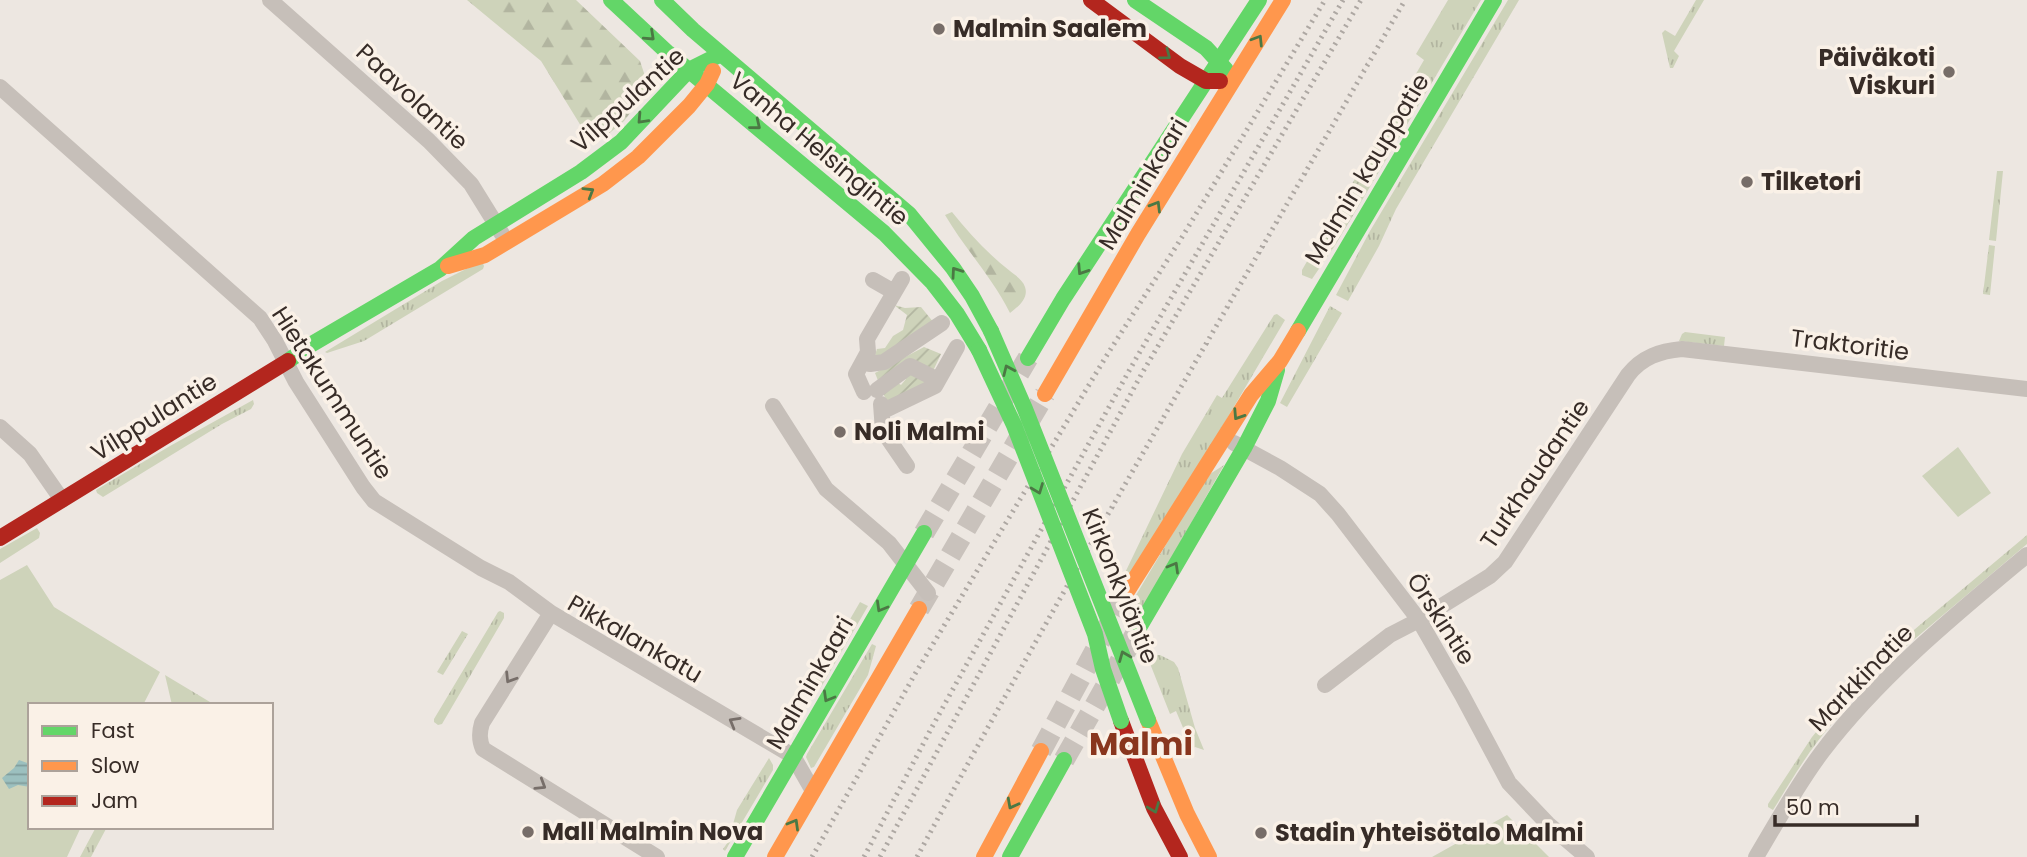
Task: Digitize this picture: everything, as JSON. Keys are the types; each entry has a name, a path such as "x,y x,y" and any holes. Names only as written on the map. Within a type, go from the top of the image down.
{"main road":[{"name":"Vanha Helsingintie","path":"611,0 884,233 921,268 957,314 979,350"},
{"name":"Vanha Helsingintie","path":"662,0 693,30 909,214 953,268 972,296 990,331"},
{"path":"1091,0 1180,66 1206,81 1232,81"},
{"path":"1135,0 1195,39 1219,59 1232,81"},
{"name":"Malminkaari","path":"1028,358 1063,299 1259,0"},
{"name":"Malminkaari","path":"1045,394 1138,234 1283,0"},
{"name":"Malmin kauppatie","path":"1126,593 1251,395 1280,361 1494,0"},
{"name":"Vilppulantie","path":"440,269 485,255 603,184 638,157 707,84 721,54"},
{"name":"Vilppulantie","path":"0,538 312,344 440,269 474,238 581,172 621,142 690,70 721,54"},
{"name":"Kirkonkyläntie","path":"990,331 1025,409 1159,747 1187,814 1209,857"},
{"name":"Kirkonkyläntie","path":"979,350 1014,425 1095,634 1108,684 1157,815 1179,857"},
{"name":"Malmin kauppatie","path":"1140,626 1244,449 1268,401 1280,361"},
{"name":"Malminkaari","path":"736,857 924,533"},
{"path":"775,857 919,609"},
{"path":"984,857 1041,751"},
{"path":"1010,857 1064,760"}],"street":[{"name":"Paavolantie","path":"270,0 429,141 471,184 497,223 506,242"},
{"name":"Hietakummuntie","path":"0,87 260,318 296,382 374,501 481,568 509,582 551,613"},
{"path":"873,280 898,285 866,339 883,431 907,466"},
{"path":"874,385 884,362 942,323"},
{"path":"874,385 934,386 957,347"},
{"name":"Traktoritie","path":"1667,350 1682,349 2027,390"},
{"name":"Turkhaudantie","path":"1325,685 1390,635 1490,576 1505,562 1634,367 1647,357 1667,350"},
{"path":"874,385 911,366 938,380"},
{"path":"773,406 826,489 889,543 928,593"},
{"path":"0,427 30,454 62,500"},
{"name":"Örskintie","path":"1224,437 1320,494 1338,514 1419,620 1509,783 1548,824 1587,857"},
{"name":"Markkinatie","path":"1756,857 1807,774 1835,736 1904,661 2027,555"},
{"name":"Pikkalankatu","path":"657,857 483,749 479,731 482,723 551,613 793,756 813,791"}],"green space":[{"path":"467,0 576,0 640,61 649,88 624,121 606,136 589,139 541,61"},
{"path":"1448,0 1481,0 1336,244 1312,279 1302,275 1302,270 1424,60 1416,54"},
{"path":"1508,0 1519,0 1396,209 1348,301 1336,295 1370,231"},
{"path":"1696,0 1704,0 1674,51 1679,56 1673,68 1670,68 1662,33 1665,30 1675,36"},
{"path":"1997,171 2003,171 1996,241 1989,240"},
{"path":"952,212 987,251 1024,284 1024,298 1010,313 945,215"},
{"path":"1989,245 1995,246 1990,295 1983,294"},
{"path":"482,261 483,269 364,341 325,352 442,281"},
{"path":"894,305 905,308 921,307 934,323 885,356 874,358 877,349 885,348 893,336 903,330 907,315"},
{"path":"1330,306 1342,313 1287,407 1280,403"},
{"path":"1277,314 1285,320 1125,592 1123,577 1182,454 1217,395 1222,398"},
{"path":"1685,332 1725,337 1724,346 1679,341"},
{"path":"924,347 941,354 933,371 914,360 879,383 875,373"},
{"path":"906,372 931,380 887,402 883,393 895,381 901,385 906,379"},
{"path":"253,400 251,409 103,497 97,493 96,490"},
{"path":"1958,447 1991,493 1958,517 1922,476"},
{"path":"1224,465 1135,622 1129,607 1199,489 1210,474"},
{"path":"37,528 39,538 0,563 0,549"},
{"path":"2027,535 2027,544 1904,648 1902,640"},
{"path":"27,565 54,607 160,672 144,703 28,703 28,829 80,829 67,857 0,857 0,580"},
{"path":"860,602 868,606 820,689 809,690"},
{"path":"500,611 504,613 504,618 442,724 438,725 434,719"},
{"path":"462,631 468,634 443,675 437,672"},
{"path":"872,644 876,646 868,675 811,768 807,754"},
{"path":"1160,655 1174,662 1178,668 1204,750 1195,747 1192,749 1176,711 1170,714 1147,656"},
{"path":"165,675 212,703 172,703"},
{"path":"1830,715 1837,718 1811,751 1773,810 1768,807 1812,737"},
{"path":"769,758 773,770 725,851 723,849 728,842 737,810"},
{"path":"1507,815 1549,857 1432,857"},
{"path":"95,829 106,829 91,857 80,857"}],"water":[{"path":"19,760 28,763 28,787 18,785 9,789 2,778"}],"tunnel":[{"path":"924,533 1028,358"},
{"path":"919,609 1045,394"},
{"path":"1041,751 1126,593"},
{"path":"1064,760 1140,626"}],"railway":[{"path":"812,857 915,674 1325,0"},
{"path":"864,857 932,727 1130,369 1343,0"},
{"path":"880,857 1141,375 1361,0"},
{"path":"917,857 1097,534 1405,0"}],"traffic: fast":[{"path":"611,0 668,53 884,233 933,283 957,314 979,350"},
{"path":"662,0 693,30 909,214 953,268 991,331"},
{"path":"1135,0 1206,48 1226,70"},
{"path":"1028,358 1063,299 1259,0"},
{"path":"1298,331 1494,0"},
{"path":"288,361 312,344 440,269 474,238 581,172 621,142 689,70 721,54"},
{"path":"991,331 1025,409 1148,720"},
{"path":"979,350 1014,425 1095,634 1103,669 1121,721"},
{"path":"1140,626 1244,448 1268,401 1277,370"},
{"path":"735,857 924,533"},
{"path":"1010,857 1064,760"}],"traffic: slow":[{"path":"1045,394 1138,234 1283,0"},
{"path":"448,266 485,255 603,184 638,157 689,106 707,84 713,71"},
{"path":"1126,593 1251,395 1280,361 1298,331"},
{"path":"775,857 919,609"},
{"path":"1148,720 1187,814 1209,857"},
{"path":"984,857 1041,751"}],"traffic: jam":[{"path":"1091,0 1180,66 1206,81 1220,81"},
{"path":"0,538 288,361"},
{"path":"1121,721 1154,808 1180,857"}],"place":[{"name":"Malmin Saalem","path":"939,29"},
{"name":"Päiväkoti Viskuri","path":"1949,72"},
{"name":"Tilketori","path":"1747,182"},
{"name":"Noli Malmi","path":"840,432"},
{"name":"Mall Malmin Nova","path":"528,832"},
{"name":"Stadin yhteisötalo Malmi","path":"1261,833"}],"district":[{"name":"Malmi","path":"1141,744"}]}
